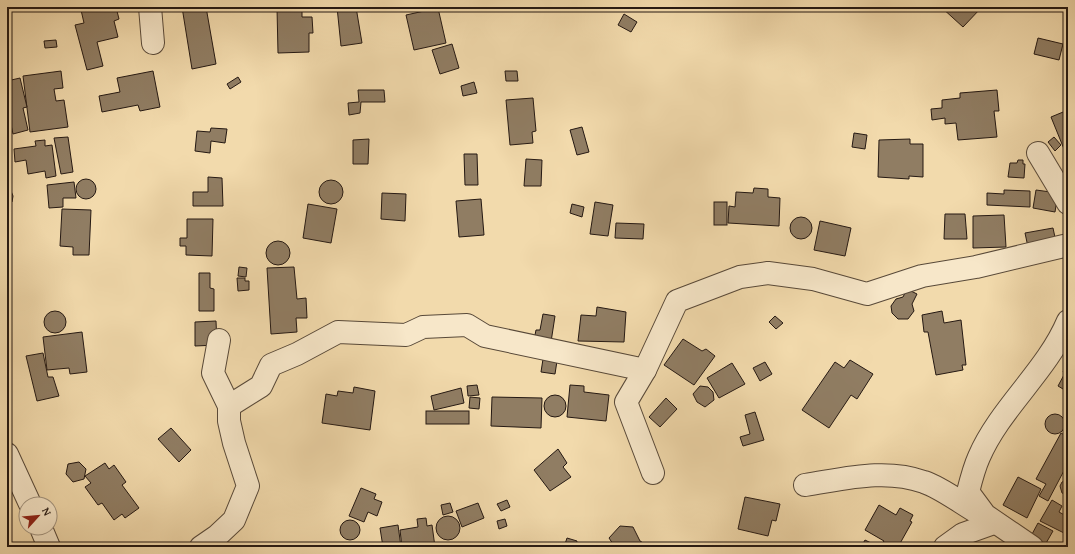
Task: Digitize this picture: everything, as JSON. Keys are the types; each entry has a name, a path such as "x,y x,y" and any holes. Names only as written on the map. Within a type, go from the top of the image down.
{"street":[{"path":"150,7 153,43"},
{"path":"1038,153 1068,203"},
{"path":"653,473 626,402 645,370 677,301 740,277 768,273 806,278 867,294 922,276 976,267 1068,245"},
{"path":"994,523 985,515 968,492 979,456 1001,420 1059,343 1068,321"},
{"path":"229,406 261,386 271,365 297,354 338,332 406,335 422,326 467,325 485,336 645,370"},
{"path":"201,547 217,536 234,520 248,486 234,443 229,421 229,406 213,373 219,340"},
{"path":"7,454 26,496"},
{"path":"805,485 870,475 900,475 925,482 1010,531 1032,547"},
{"path":"945,547 964,534 994,523"},
{"path":"44,536 49,547"}],"building":[{"path":"84,7 116,7 119,19 114,21 118,37 97,42 103,66 87,70 75,25 84,23 81,10 84,9"},
{"path":"182,7 206,7 216,64 192,69"},
{"path":"337,7 356,7 362,43 341,46"},
{"path":"647,7 656,7 651,11"},
{"path":"941,7 980,7 981,8 963,27"},
{"path":"277,8 302,8 302,17 312,17 313,33 309,33 309,52 278,53"},
{"path":"438,8 446,43 414,50 406,15"},
{"path":"624,14 637,22 631,32 618,25"},
{"path":"1038,38 1063,44 1059,60 1034,54"},
{"path":"56,40 57,47 45,48 44,41"},
{"path":"452,44 459,68 440,74 432,50"},
{"path":"61,71 63,88 54,89 56,101 64,100 68,127 30,132 23,76"},
{"path":"153,71 160,107 140,111 138,105 102,112 99,96 120,92 117,78"},
{"path":"505,71 517,71 518,81 506,81"},
{"path":"238,77 241,82 230,89 227,84"},
{"path":"20,78 27,107 23,108 28,130 13,134 7,106 7,81"},
{"path":"474,82 477,93 463,96 461,86"},
{"path":"358,90 384,90 385,102 361,102 360,113 349,115 348,103 359,102"},
{"path":"997,90 999,111 994,111 997,137 958,140 956,123 945,124 945,118 932,120 931,109 942,108 942,100 960,98 960,93"},
{"path":"533,98 536,131 532,132 533,143 510,145 506,100"},
{"path":"1068,110 1068,148 1064,149 1051,117"},
{"path":"582,127 589,152 577,155 570,130"},
{"path":"211,128 227,129 225,143 211,141 210,153 195,151 197,131 210,132"},
{"path":"854,133 867,135 865,149 852,147"},
{"path":"68,137 73,172 61,174 54,138"},
{"path":"1054,137 1061,145 1055,151 1048,142"},
{"path":"369,139 368,164 353,164 353,140"},
{"path":"910,139 910,144 923,144 923,177 909,176 909,179 878,177 879,140"},
{"path":"45,140 45,146 52,145 56,176 46,178 45,171 28,174 26,160 15,162 14,149 36,146 35,141"},
{"path":"464,154 477,154 478,185 465,185"},
{"path":"526,159 542,160 541,186 524,186"},
{"path":"1018,160 1023,160 1023,164 1025,164 1024,178 1008,177 1010,163 1017,163"},
{"path":"208,177 222,178 223,206 193,206 193,192 208,192"},
{"path":"86,179 93,182 96,189 93,196 86,199 79,196 76,189 79,182"},
{"path":"331,180 340,183 343,192 340,201 331,204 322,201 319,192 322,183"},
{"path":"74,182 76,198 63,198 63,207 49,208 47,185"},
{"path":"7,188 11,191 13,196 12,202 7,206"},
{"path":"754,188 768,189 768,197 780,198 779,226 728,223 729,206 735,207 736,192 753,193"},
{"path":"1004,190 1030,191 1030,207 987,205 987,193 1004,194"},
{"path":"1036,190 1058,193 1055,212 1033,208"},
{"path":"382,193 406,194 405,221 381,219"},
{"path":"481,199 484,235 459,237 456,201"},
{"path":"595,202 613,205 608,236 590,234"},
{"path":"714,202 727,202 727,225 714,225"},
{"path":"308,204 337,209 331,243 303,238"},
{"path":"572,204 584,207 582,217 570,213"},
{"path":"62,209 91,210 89,255 73,255 73,247 60,246"},
{"path":"945,214 965,214 967,239 944,239"},
{"path":"1004,215 1006,247 973,248 973,216"},
{"path":"801,217 809,220 812,228 809,236 801,239 793,236 790,228 793,220"},
{"path":"187,219 213,219 212,256 186,255 186,246 180,246 180,238 187,238"},
{"path":"820,221 851,228 845,256 814,250"},
{"path":"616,223 644,224 643,239 615,238"},
{"path":"1053,228 1056,242 1028,247 1025,233"},
{"path":"9,234 10,250 7,250 7,235"},
{"path":"278,241 283,242 289,248 289,258 283,264 278,265 273,264 267,258 266,253 267,248 273,242"},
{"path":"239,267 247,268 246,277 238,276"},
{"path":"294,267 297,299 306,298 307,318 296,318 297,332 271,334 267,268"},
{"path":"7,269 9,281 7,282"},
{"path":"199,273 210,273 210,288 214,289 214,311 199,311"},
{"path":"237,278 245,278 245,281 249,281 249,290 238,291"},
{"path":"907,289 917,294 912,304 914,311 908,319 898,319 892,313 891,306 896,299 903,297"},
{"path":"597,307 626,312 624,342 578,341 581,315 596,316"},
{"path":"55,311 63,314 66,322 63,330 55,333 47,330 44,322 47,314"},
{"path":"942,311 944,323 961,320 966,365 962,365 963,370 936,375 928,332 924,332 922,315"},
{"path":"543,314 555,316 551,342 534,340 536,330 540,330"},
{"path":"775,316 783,323 776,329 769,322"},
{"path":"216,321 217,345 195,346 195,322"},
{"path":"82,332 87,372 70,374 69,368 47,370 43,337"},
{"path":"683,339 702,351 706,349 715,356 694,385 664,365"},
{"path":"43,353 48,377 53,377 59,396 37,401 26,356"},
{"path":"543,359 557,361 555,374 541,372"},
{"path":"850,360 873,374 857,399 851,395 829,428 802,410 835,362 844,368"},
{"path":"765,362 772,374 760,381 753,368"},
{"path":"1068,362 1068,392 1058,386 1065,373 1063,372"},
{"path":"732,363 745,384 719,398 707,378"},
{"path":"477,385 479,395 468,396 467,386"},
{"path":"570,385 584,386 584,392 609,395 606,421 567,417"},
{"path":"700,386 708,387 713,392 714,400 705,407 697,402 693,394"},
{"path":"354,387 375,391 370,430 322,423 326,394 337,396 338,391 353,393"},
{"path":"461,388 464,403 434,410 431,396"},
{"path":"555,395 563,398 566,406 563,414 555,417 547,414 544,406 547,398"},
{"path":"470,397 480,398 479,409 469,408"},
{"path":"492,397 542,398 541,428 491,426"},
{"path":"666,398 677,409 660,427 649,417"},
{"path":"426,411 469,411 469,424 426,424"},
{"path":"755,412 764,440 743,446 740,437 750,434 745,415"},
{"path":"1051,414 1059,414 1065,420 1065,428 1059,434 1051,434 1045,428 1045,420"},
{"path":"171,428 191,450 179,462 158,439"},
{"path":"1061,433 1068,437 1068,463 1048,501 1039,496 1046,484 1036,479"},
{"path":"558,449 567,463 563,467 571,477 550,491 534,470"},
{"path":"79,462 86,469 84,479 73,482 66,474 68,464"},
{"path":"105,463 109,469 114,465 126,482 122,485 139,508 125,518 122,514 114,520 102,503 98,505 85,487 91,483 85,476"},
{"path":"1018,477 1041,489 1027,518 1003,505"},
{"path":"1067,480 1067,495 1062,493 1060,486 1062,482"},
{"path":"361,488 376,494 374,499 382,502 377,516 368,512 364,522 349,516"},
{"path":"745,497 780,504 776,521 772,520 768,536 738,529"},
{"path":"507,500 510,507 501,511 497,504"},
{"path":"1052,500 1062,506 1059,512 1068,517 1068,524 1064,533 1040,521"},
{"path":"450,503 453,512 443,515 441,505"},
{"path":"478,503 484,518 462,527 456,511"},
{"path":"879,505 896,515 900,508 913,515 910,521 912,522 898,547 880,547 884,541 865,530"},
{"path":"448,516 456,520 460,528 456,536 448,540 440,536 436,528 440,520"},
{"path":"426,518 427,526 432,525 435,547 402,547 400,530 418,527 417,519"},
{"path":"505,519 507,526 499,529 497,521"},
{"path":"350,520 357,523 360,530 357,537 350,540 343,537 340,530 343,523"},
{"path":"1038,523 1053,531 1045,545 1031,536"},
{"path":"398,525 401,547 383,547 380,528"},
{"path":"620,526 633,527 640,541 645,544 643,547 615,547 609,538"},
{"path":"567,538 577,541 576,547 564,547"},
{"path":"865,540 873,544 872,547 861,547"}]}
